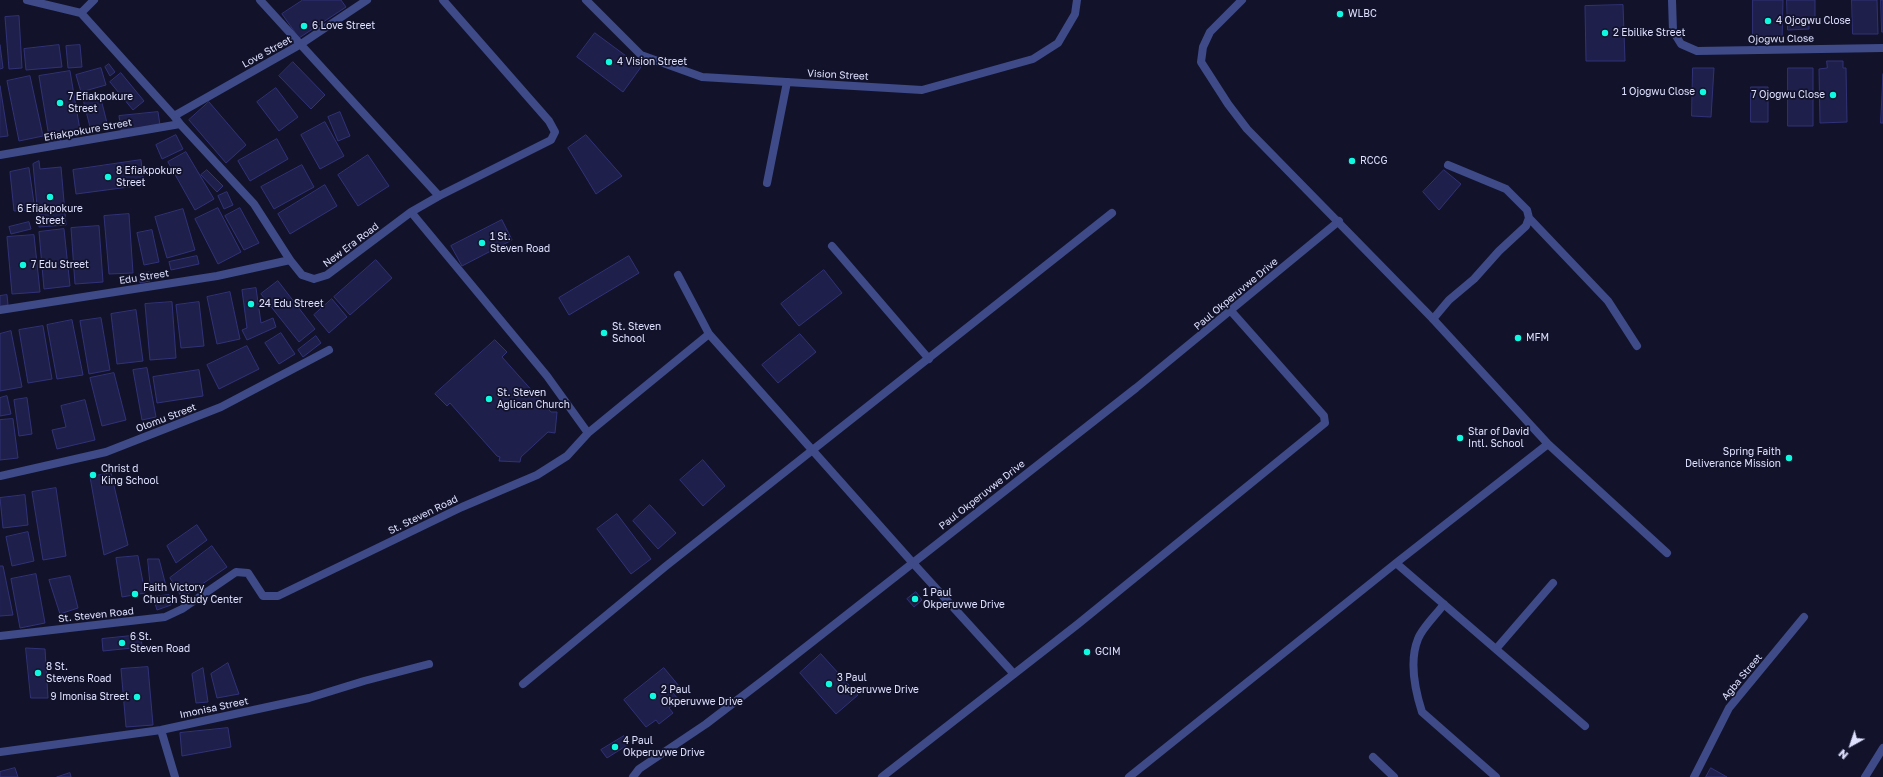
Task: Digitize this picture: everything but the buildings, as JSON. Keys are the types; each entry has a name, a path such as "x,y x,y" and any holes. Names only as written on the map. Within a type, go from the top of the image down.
{"street":[{"path":"27,0 81,13 94,0"},
{"path":"260,0 439,196"},
{"name":"Love Street","path":"174,116 301,44 367,0"},
{"name":"New Era Road","path":"81,13 254,204 290,260 302,275 314,279 327,275 411,212 439,196 551,140 555,132 549,121 444,0"},
{"name":"Vision Street","path":"586,0 641,55 702,77 922,90 1033,59 1058,43 1075,14 1077,0"},
{"path":"1242,0 1210,32 1203,48 1201,62 1228,104 1247,129 1433,319 1548,444 1667,553"},
{"name":"Ojogwu Close","path":"1672,0 1673,31 1681,44 1697,51 1883,48"},
{"path":"767,183 787,82"},
{"name":"Efiakpokure Street","path":"0,155 180,124"},
{"path":"1448,165 1506,189 1527,210 1529,218 1608,301 1637,346"},
{"path":"411,212 547,376 588,433 710,334"},
{"path":"523,684 666,566 814,451 1112,213"},
{"path":"1433,319 1449,300 1474,279 1499,251 1526,226 1529,218"},
{"name":"Paul Okperuvwe Drive","path":"633,777 638,769 713,719 1136,388 1339,222"},
{"path":"832,246 929,359"},
{"name":"Edu Street","path":"0,310 217,276 290,260"},
{"path":"678,275 710,334 912,562 1014,674"},
{"path":"882,777 1014,674 1325,423 1324,416 1231,311"},
{"name":"Olomu Street","path":"0,476 106,452 221,407 329,350"},
{"name":"St. Steven Road","path":"0,636 165,617 182,610 236,572 248,573 263,596 278,596 462,507 537,475 567,456 588,433"},
{"path":"1129,777 1396,563 1548,444"},
{"path":"1396,563 1585,726"},
{"path":"1496,649 1553,583"},
{"path":"1444,604 1418,638 1413,658 1418,700 1422,712 1496,777"},
{"name":"Agba Street","path":"1694,777 1728,708 1804,617"},
{"name":"Imonisa Street","path":"0,752 161,730 309,698 364,681 429,664"},
{"path":"161,730 175,777"},
{"path":"1865,777 1883,748"},
{"path":"1373,757 1394,777"}],"place":[{"name":"WLBC","path":"1340,14"},
{"name":"4 Ojogwu Close","path":"1768,21"},
{"name":"6 Love Street","path":"304,26"},
{"name":"2 Ebilike Street","path":"1605,33"},
{"name":"4 Vision Street","path":"609,62"},
{"name":"1 Ojogwu Close","path":"1703,92"},
{"name":"7 Ojogwu Close","path":"1833,95"},
{"name":"7 Efiakpokure Street","path":"60,103"},
{"name":"RCCG","path":"1352,161"},
{"name":"8 Efiakpokure Street","path":"108,177"},
{"name":"6 Efiakpokure Street","path":"50,197"},
{"name":"1 St. Steven Road","path":"482,243"},
{"name":"7 Edu Street","path":"23,265"},
{"name":"24 Edu Street","path":"251,304"},
{"name":"St. Steven School","path":"604,333"},
{"name":"MFM","path":"1518,338"},
{"name":"St. Steven Aglican Church","path":"489,399"},
{"name":"Star of David Intl. School","path":"1460,438"},
{"name":"Spring Faith Deliverance Mission","path":"1789,458"},
{"name":"Christ d King School","path":"93,475"},
{"name":"Faith Victory Church Study Center","path":"135,594"},
{"name":"1 Paul Okperuvwe Drive","path":"915,599"},
{"name":"6 St. Steven Road","path":"122,643"},
{"name":"GCIM","path":"1087,652"},
{"name":"8 St. Stevens Road","path":"38,673"},
{"name":"3 Paul Okperuvwe Drive","path":"829,684"},
{"name":"2 Paul Okperuvwe Drive","path":"653,696"},
{"name":"9 Imonisa Street","path":"137,697"},
{"name":"4 Paul Okperuvwe Drive","path":"615,747"}]}
